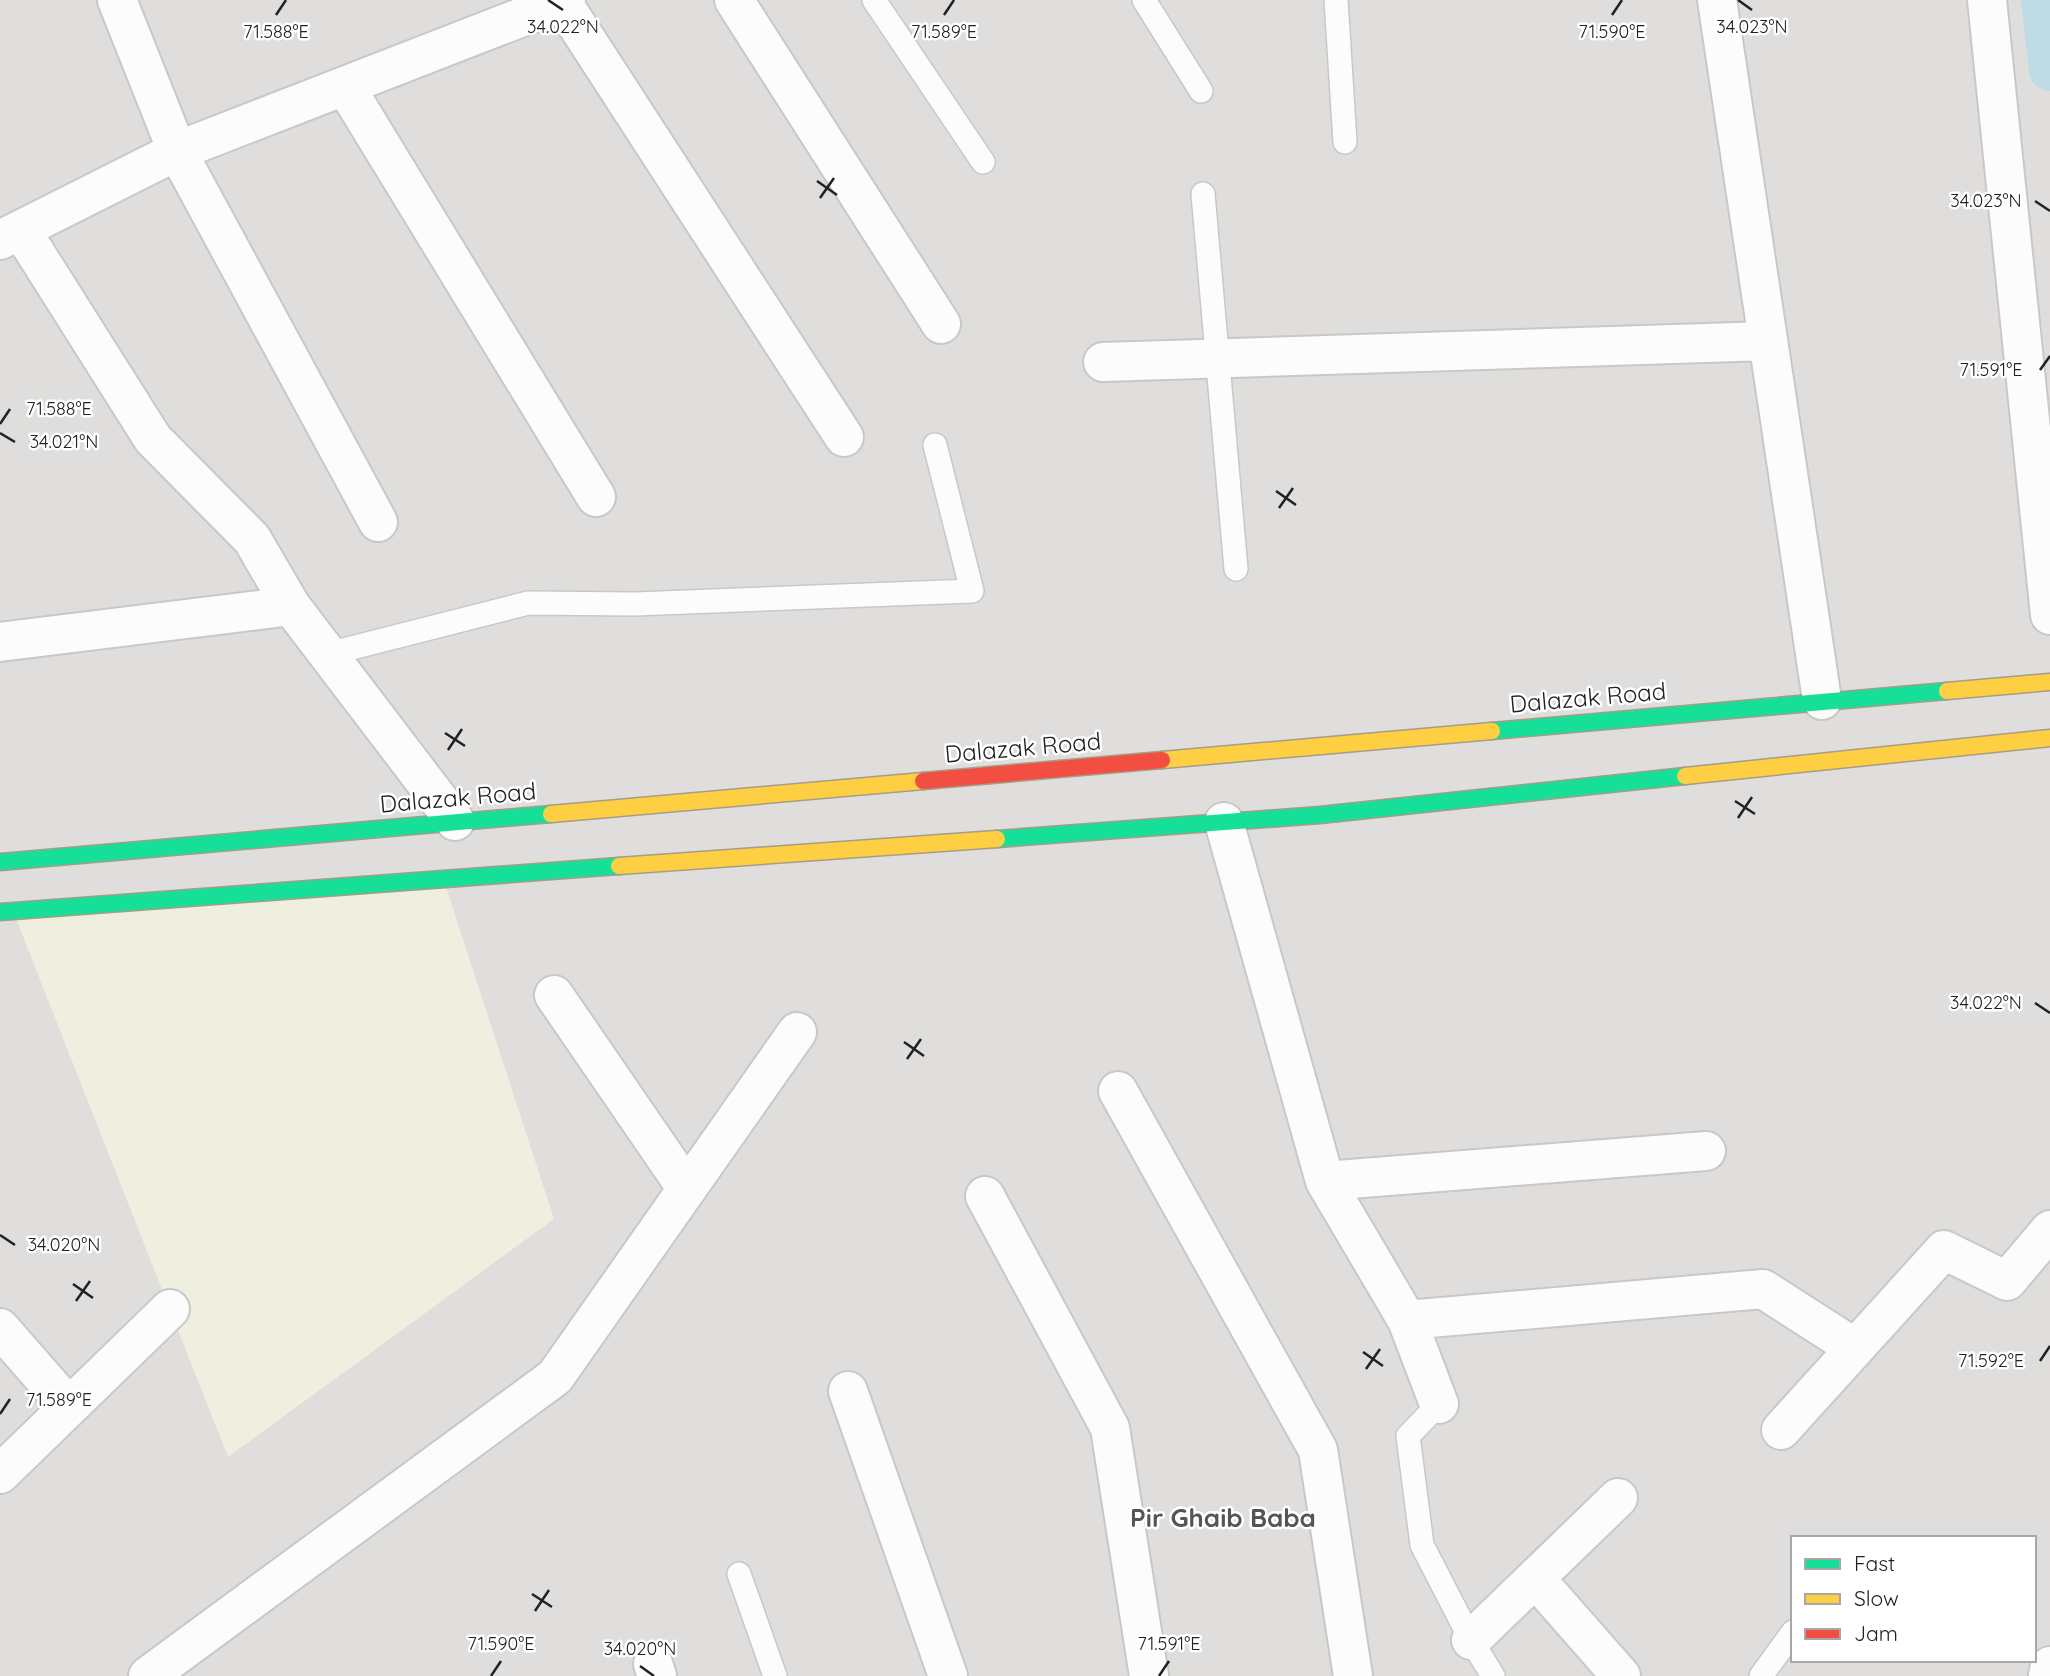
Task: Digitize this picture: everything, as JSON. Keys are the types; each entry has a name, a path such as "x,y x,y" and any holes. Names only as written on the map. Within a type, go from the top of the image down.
{"main road":[{"name":"Dalazak Road","path":"0,862 444,837 1822,700 2050,682"},
{"path":"0,912 1224,822 2050,738"},
{"path":"444,837 444,881"}],"street":[{"path":"117,0 177,150 378,522"},
{"path":"734,0 941,324"},
{"path":"1717,0 1822,700"},
{"path":"1987,0 2050,615"},
{"path":"444,837 328,654 291,606 252,539 153,439 10,235 177,150 564,1 844,437"},
{"path":"345,86 596,497"},
{"path":"1103,362 1768,341"},
{"path":"0,642 291,606"},
{"path":"1224,822 1325,1181 1407,1320 1439,1404"},
{"path":"554,995 687,1189"},
{"path":"148,1676 555,1377 797,1032"},
{"path":"1118,1091 1318,1450 1353,1676"},
{"path":"1325,1181 1706,1151"},
{"path":"985,1196 1110,1428 1149,1676"},
{"path":"1780,1430 1944,1250 2007,1281 2050,1230"},
{"path":"1407,1320 1763,1289 1855,1348"},
{"path":"0,1474 170,1309"},
{"path":"0,1328 69,1407"},
{"path":"848,1391 948,1676"},
{"path":"1471,1640 1618,1498"},
{"path":"1535,1578 1621,1676"},
{"path":"2048,1676 2050,1667"}],"lane":[{"path":"874,0 983,162"},
{"path":"1144,0 1201,91"},
{"path":"1336,0 1345,142"},
{"path":"1203,194 1220,358 1236,569"},
{"path":"328,654 528,603 635,604 972,591 935,445"},
{"path":"1439,1404 1408,1436 1422,1545 1471,1640 1493,1676"},
{"path":"739,1574 775,1676"},
{"path":"1761,1676 1791,1635"}],"shaded area":[{"path":"0,0 2050,0 2050,1676 0,1676"}],"green space":[{"path":"444,881 554,1219 228,1457 13,911"}],"waterway":[{"path":"2042,0 2050,70"}],"traffic: fast":[{"path":"1492,731 1947,691"},
{"path":"997,839 1320,815 1685,776"},
{"path":"0,862 551,814"},
{"path":"0,912 619,866"}],"traffic: slow":[{"path":"1947,691 2050,682"},
{"path":"1162,760 1492,731"},
{"path":"1685,776 2050,738"},
{"path":"551,814 923,781"},
{"path":"619,866 997,839"}],"traffic: jam":[{"path":"923,781 1162,760"}],"district":[{"name":"Pir Ghaib Baba","path":"1223,1518"}]}
